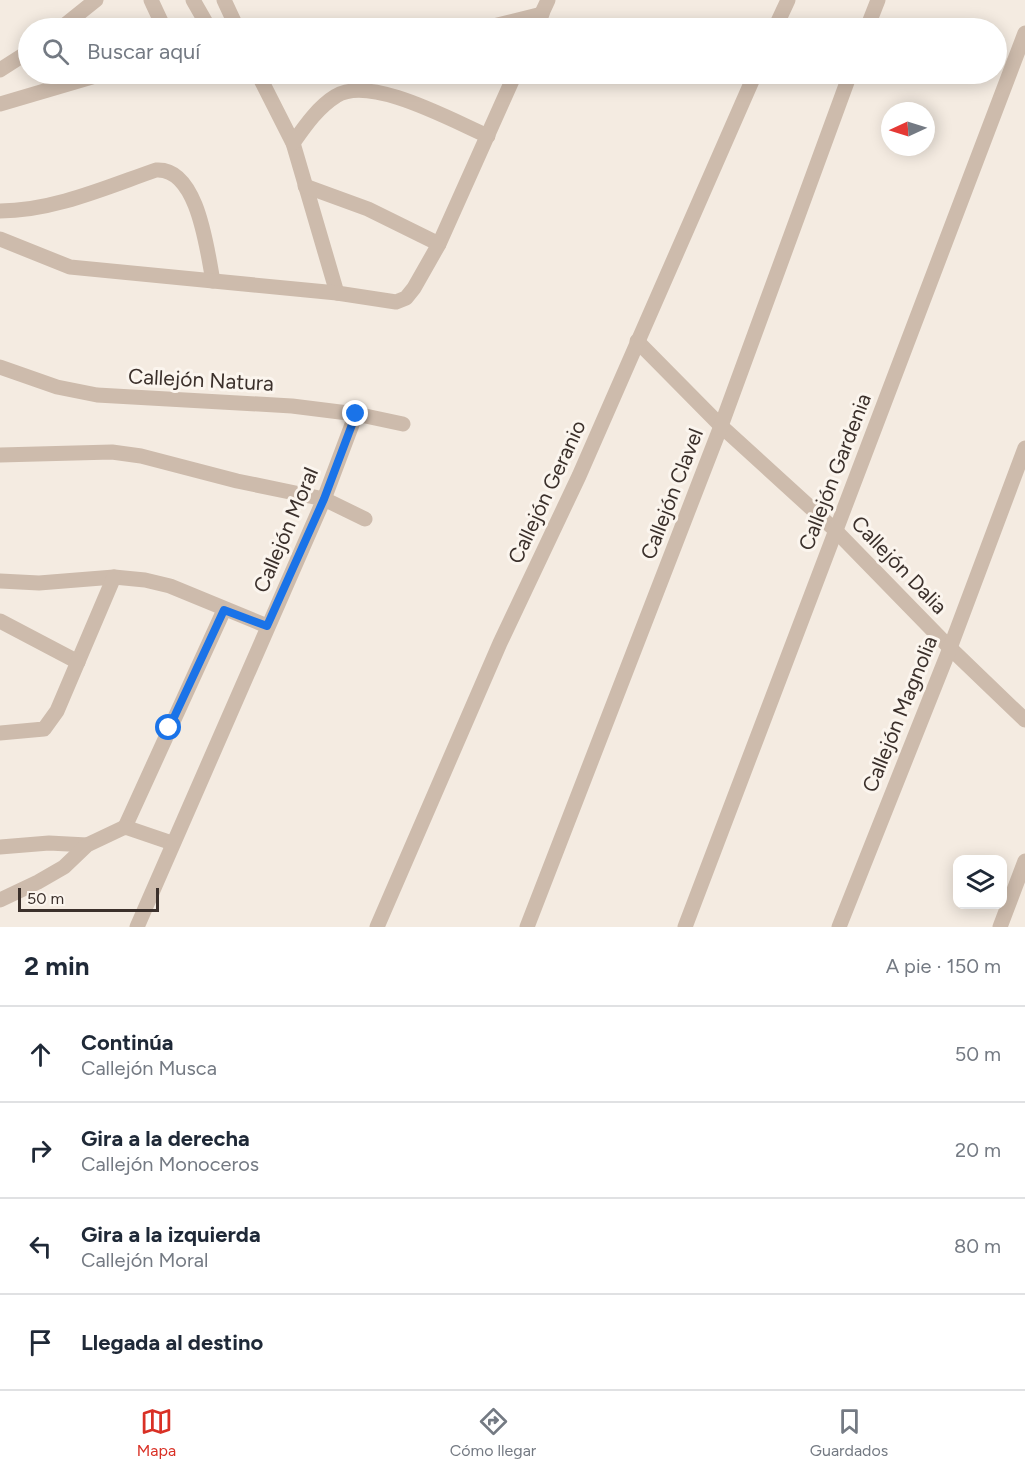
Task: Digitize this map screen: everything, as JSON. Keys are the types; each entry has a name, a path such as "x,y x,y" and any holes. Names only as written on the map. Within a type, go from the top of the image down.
{"street":[{"path":"74,18 96,0"},
{"path":"151,0 159,18"},
{"path":"193,0 203,18"},
{"path":"224,0 232,18"},
{"path":"780,18 788,0"},
{"path":"871,18 879,0"},
{"path":"514,18 545,7"},
{"name":"Callejón Gardenia","path":"1007,80 1025,33"},
{"path":"0,70 18,58"},
{"path":"0,104 68,84"},
{"path":"264,84 293,143 337,293"},
{"path":"0,239 70,267 337,293 396,302 406,297 414,288 439,244 511,84"},
{"name":"Callejón Geranio","path":"377,927 500,643 579,476 751,84"},
{"name":"Callejón Clavel","path":"526,927 721,426 846,84"},
{"name":"Callejón Gardenia","path":"685,927 834,529 1005,84"},
{"path":"293,143 329,101 338,94 356,90 378,92 405,101 488,136"},
{"path":"0,212 72,198 156,170 166,169 182,181 201,221 213,281"},
{"path":"305,186 368,209 439,244"},
{"name":"Callejón Dalia","path":"637,340 721,426 834,529 950,648 1025,720"},
{"name":"Callejón Natura","path":"0,367 57,387 97,395 280,405 356,414 403,424"},
{"name":"Callejón Moral","path":"137,927 324,499 356,414"},
{"name":"Callejón Magnolia","path":"839,927 950,648 1025,448"},
{"path":"0,455 112,452 141,456 237,481 324,499 365,519"},
{"path":"0,581 39,583 114,577 145,580 170,586 267,626"},
{"path":"0,734 44,729 57,711 114,577"},
{"path":"0,900 39,882 64,867 87,845 125,827 224,610"},
{"path":"0,621 78,662"},
{"path":"125,827 172,843"},
{"path":"0,847 49,843 87,845"},
{"path":"1000,927 1025,861"}],"route":[{"path":"169,728 224,610 267,626 324,499 356,414"}]}
